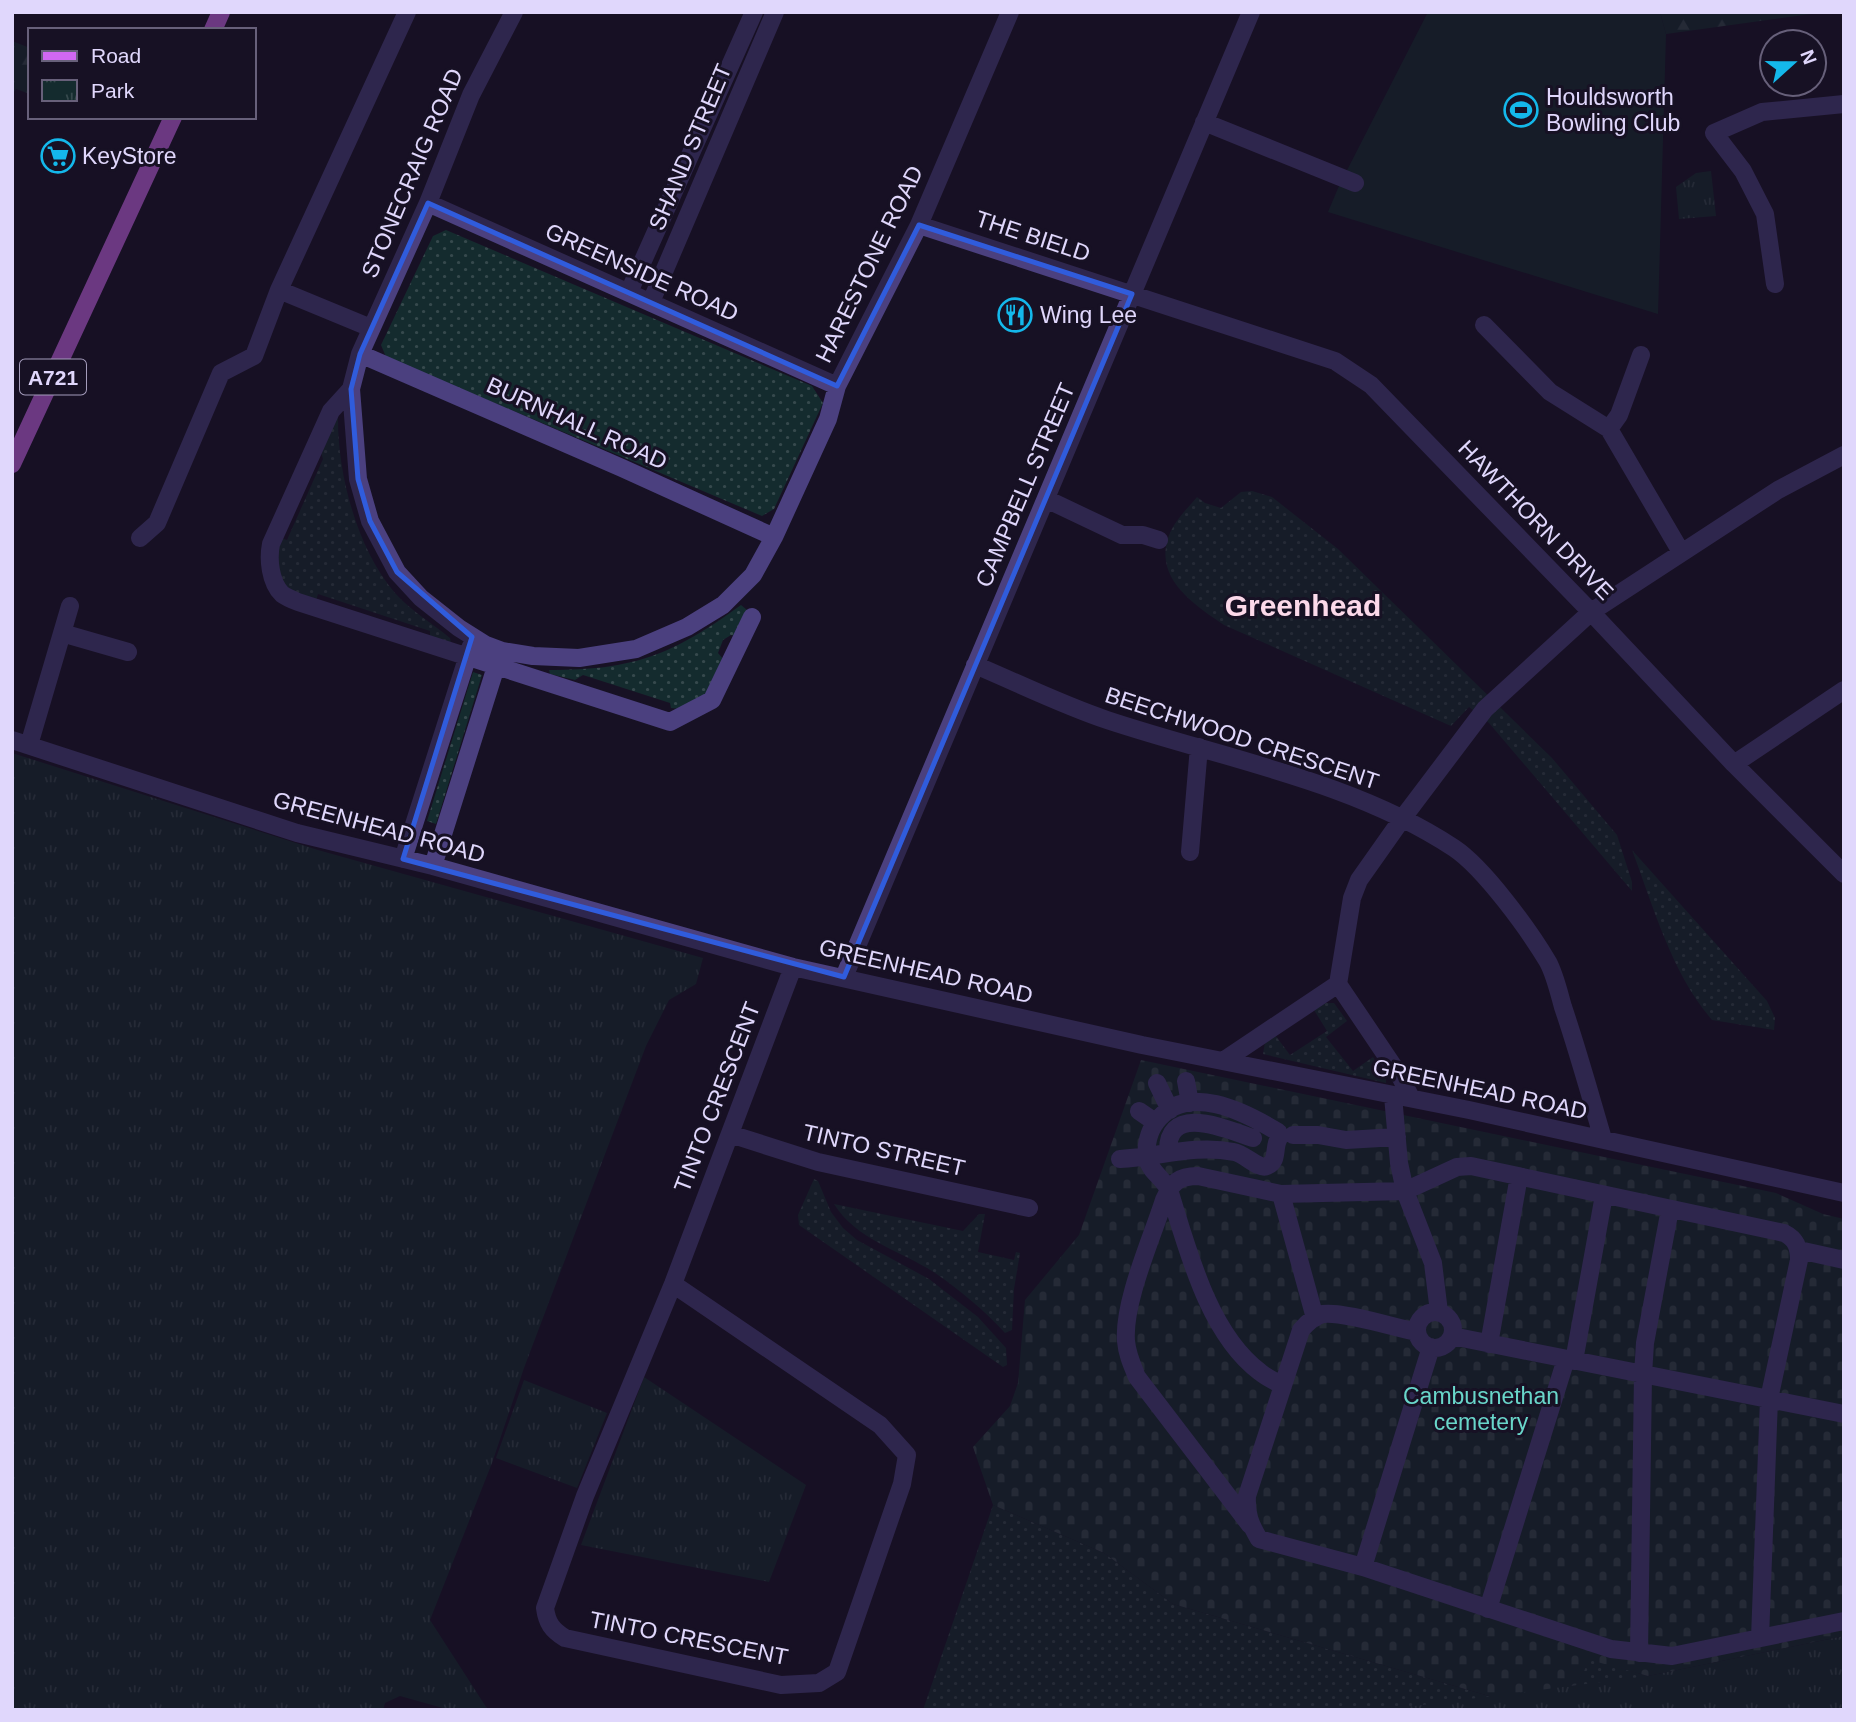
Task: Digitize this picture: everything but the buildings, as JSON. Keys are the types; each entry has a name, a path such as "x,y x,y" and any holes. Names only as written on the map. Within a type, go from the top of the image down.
{"main road":[{"name":"A721","path":"12,464 172,119"}],"street":[{"path":"140,538 157,523 221,373 254,356 279,290 407,12"},
{"name":"STONECRAIG ROAD","path":"351,388 360,354 428,203 471,95 514,12"},
{"name":"SHAND STREET","path":"629,292 754,12"},
{"name":"SHAND STREET","path":"650,302 775,12"},
{"name":"HARESTONE ROAD","path":"499,659 533,656 579,658 636,649 687,627 723,605 753,575 774,537 828,419 836,386 919,225 1010,12"},
{"name":"CAMPBELL STREET","path":"844,978 1251,12"},
{"path":"1775,285 1765,214 1743,171 1714,133 1762,112 1844,104"},
{"path":"1204,122 1355,183"},
{"name":"GREENSIDE ROAD","path":"428,203 836,386"},
{"name":"THE BIELD","path":"919,225 1132,294"},
{"path":"279,290 371,328"},
{"name":"HAWTHORN DRIVE","path":"1132,294 1335,361 1371,385 1734,764 1844,874"},
{"path":"1484,325 1550,392 1609,429 1681,552"},
{"name":"BURNHALL ROAD","path":"360,354 774,537"},
{"path":"1609,429 1619,415 1641,355"},
{"path":"351,388 358,478 370,521 397,572 421,598 499,659"},
{"path":"351,388 331,411 271,544 269,558 272,574 282,594 298,602 469,656 499,659 670,722 712,700 752,617"},
{"path":"1439,1312 1433,1263 1405,1191 1397,1137 1402,1097 1400,1076 1338,984 1352,898 1359,880 1485,709 1591,612 1778,490 1844,455"},
{"path":"1046,499 1122,535 1143,535 1160,540"},
{"path":"20,742 70,606"},
{"path":"62,633 128,652"},
{"path":"404,859 469,656 472,637"},
{"path":"433,866 499,659"},
{"name":"BEECHWOOD CRESCENT","path":"975,665 1105,719 1238,758 1345,794 1402,819 1456,849 1504,900 1549,964 1572,1031 1603,1139"},
{"path":"1734,764 1844,690"},
{"name":"GREENHEAD ROAD","path":"20,742 297,833 433,866 793,967 1142,1045 1603,1139 1844,1193"},
{"path":"1190,852 1199,747"},
{"name":"TINTO CRESCENT","path":"673,1284 880,1425 907,1455 902,1484 837,1672 818,1683 781,1685 565,1638 554,1632 547,1621 545,1608 585,1496 673,1284 793,967"},
{"path":"1223,1061 1338,984"},
{"path":"1186,1081 1190,1103"},
{"path":"1157,1083 1170,1111"},
{"path":"1283,1135 1275,1145 1276,1156 1265,1167 1258,1166 1253,1138 1238,1110 1213,1104 1190,1103 1170,1111 1152,1130 1147,1158 1152,1171 1169,1189 1191,1259 1210,1305 1225,1332 1242,1356 1260,1373 1283,1386"},
{"path":"1139,1111 1152,1130"},
{"path":"1168,1153 1168,1143 1175,1131 1193,1123 1214,1125 1253,1138"},
{"path":"1129,1134 1152,1130"},
{"name":"TINTO STREET","path":"730,1134 818,1162 1029,1208"},
{"path":"1120,1159 1147,1158 1283,1135 1318,1135 1346,1140 1397,1137"},
{"path":"1760,1638 1769,1399 1799,1250 1793,1237 1471,1166 1457,1167 1405,1191 1281,1194 1198,1176 1185,1176 1169,1189 1128,1311 1126,1343 1130,1360 1137,1377 1259,1539 1363,1567 1611,1649 1639,1653 1672,1656 1844,1621"},
{"path":"1489,1344 1519,1176"},
{"path":"1281,1194 1315,1318"},
{"path":"1488,1609 1570,1360 1604,1195"},
{"path":"1639,1653 1643,1375 1646,1343 1670,1209"},
{"path":"1799,1250 1844,1260"},
{"path":"1439,1312 1447,1315 1452,1323 1452,1336 1444,1346 1431,1347 1420,1341 1417,1324 1422,1316 1439,1312"},
{"path":"1250,1525 1247,1496 1301,1330 1308,1321 1324,1314 1341,1315 1417,1332"},
{"path":"1452,1336 1844,1414"},
{"path":"1363,1567 1431,1347"}],"highlighted area":[{"path":"428,203 837,386 919,225 1132,294 844,977 403,859 472,637 397,572 370,521 358,479 351,389 360,354"}],"green space":[{"name":"Houldsworth Bowling Club","path":"1428,12 1660,12 1666,34 1658,314 1328,212"},
{"path":"1660,12 1809,12 1811,14 1666,34"},
{"path":"12,41 28,47 28,93 16,89 12,95"},
{"path":"1711,171 1716,216 1679,219 1676,187 1696,173"},
{"path":"446,230 812,386 823,403 774,509 762,516 386,357 381,345 433,236"},
{"path":"338,415 341,461 346,485 360,533 370,555 395,593 450,638 451,643 430,637 430,631 318,594 316,601 299,595 285,585 278,573 277,559 281,538 287,540 323,459 319,446"},
{"path":"1252,491 1272,497 1338,549 1552,758 1617,835 1632,882 1632,891 1489,723 1469,707 1451,726 1224,625 1181,591 1173,580 1165,556 1169,535 1175,523 1197,497 1205,503 1221,508 1241,492"},
{"path":"741,605 747,610 737,637 731,635 723,640 718,653 724,660 708,697 681,709 671,708 670,703 583,675 575,680 550,674 549,670 606,667 651,656 673,648"},
{"path":"473,672 482,675 436,824 427,821"},
{"path":"12,753 318,850 703,958 696,984 669,1000 646,1046 524,1368 492,1463 430,1620 488,1710 450,1710 400,1696 385,1703 383,1710 12,1710"},
{"path":"1632,850 1767,1001 1775,1018 1774,1030 1712,1020 1674,960"},
{"path":"1325,1003 1334,1003 1347,1021 1326,1037 1353,1071 1373,1057 1386,1076 1386,1083 1263,1054 1265,1042 1275,1035 1290,1055 1327,1031 1314,1010"},
{"name":"Cambusnethan cemetery","path":"1141,1060 1776,1193 1823,1214 1844,1219 1844,1636 1648,1676 1590,1660 1562,1710 1537,1710 1173,1604 1104,1553 993,1505 973,1447 1010,1406 1018,1383 1025,1300 1079,1235"},
{"path":"814,1179 818,1181 831,1212 843,1228 857,1240 929,1279 978,1317 1006,1348 1007,1365 1003,1367 799,1225 798,1215"},
{"path":"834,1204 963,1231 979,1214 985,1214 978,1252 1014,1260 1016,1252 1020,1253 1014,1289 1012,1330 1005,1333 981,1309 944,1280 854,1227"},
{"path":"644,1377 806,1485 769,1582 581,1545"},
{"path":"524,1380 607,1413 577,1488 496,1458"},
{"path":"993,1505 1104,1553 1173,1604 1537,1710 923,1710"},
{"path":"1844,1636 1844,1710 1383,1710 1648,1676"},
{"path":"1590,1659 1648,1676 1562,1710"}],"place":[{"name":"Houldsworth Bowling Club","path":"1521,110"},
{"name":"KeyStore","path":"58,156"},
{"name":"Wing Lee","path":"1015,315"}],"district":[{"name":"Greenhead","path":"1303,605"}]}
